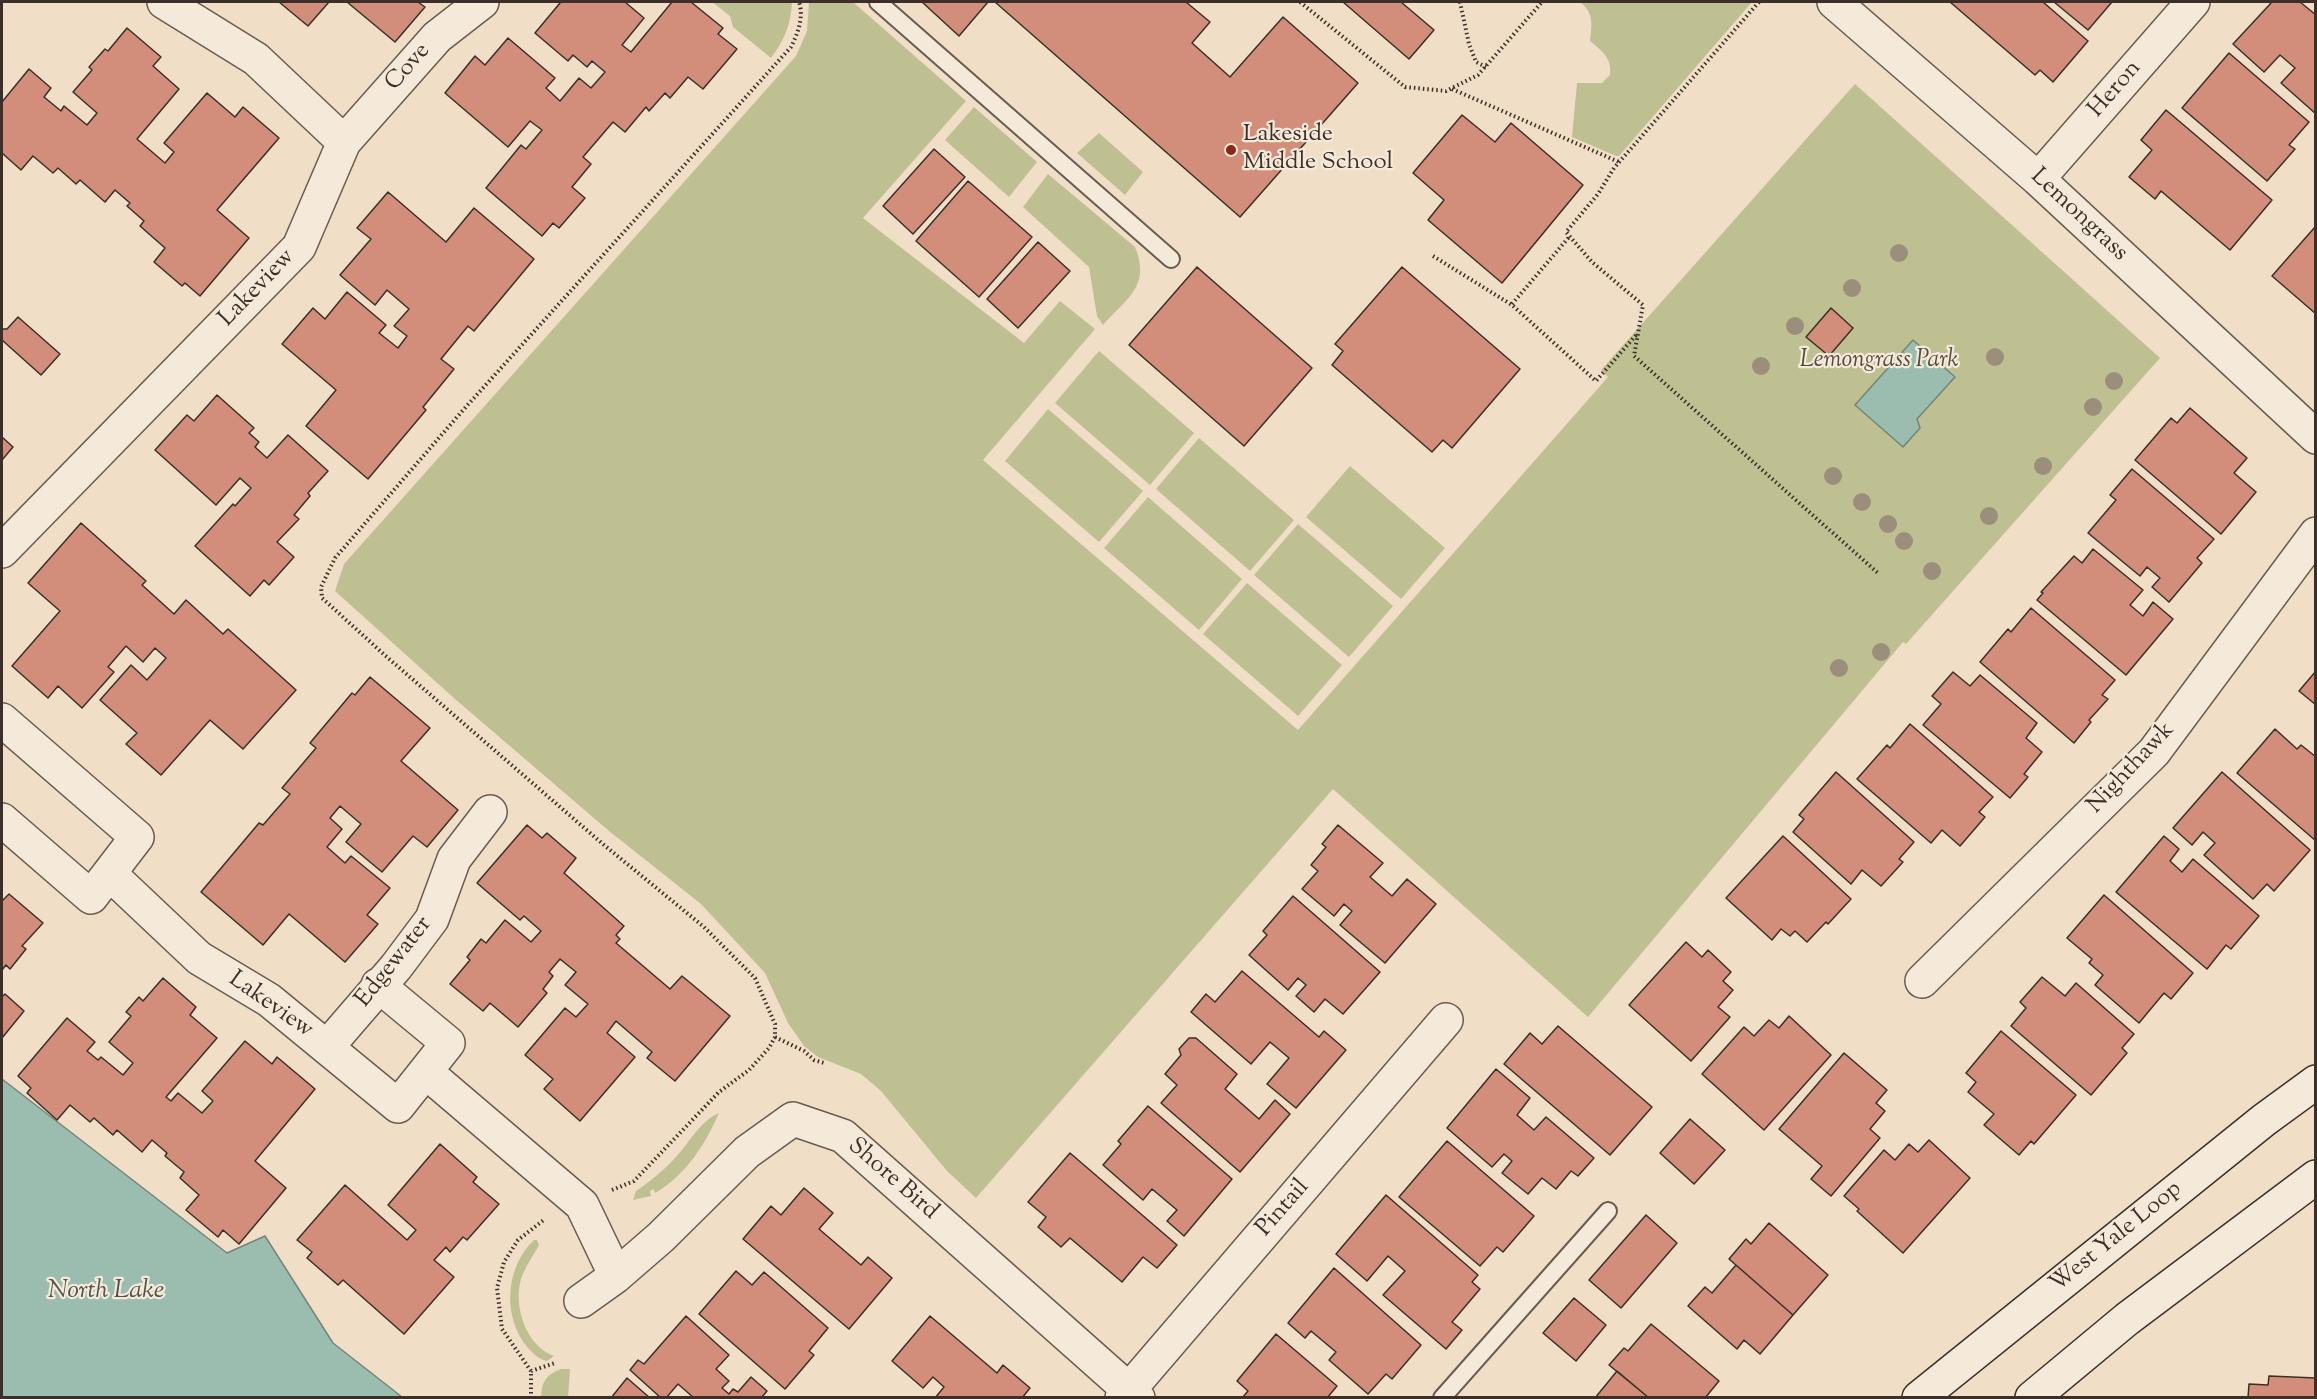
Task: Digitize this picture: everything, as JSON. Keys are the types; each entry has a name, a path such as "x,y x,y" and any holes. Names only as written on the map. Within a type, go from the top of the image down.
{"street":[{"path":"164,2 256,59 344,142"},
{"name":"Cove","path":"344,142 437,37 482,2"},
{"name":"Lemongrass","path":"1834,2 2038,179 2316,437"},
{"name":"Heron","path":"2038,179 2193,2"},
{"name":"Lakeview","path":"2,551 299,247 344,142"},
{"name":"Nighthawk","path":"1922,981 2154,752 2316,534"},
{"path":"2,720 137,837 91,897 2,820"},
{"name":"Edgewater","path":"327,1047 378,985 396,967 432,919 454,859 490,812"},
{"name":"Lakeview","path":"110,874 199,958 270,1000 398,1106 448,1043 378,985"},
{"name":"Pintail","path":"1130,1395 1446,1020"},
{"path":"426,1072 582,1205 616,1276"},
{"name":"West Yale Loop","path":"1919,1398 2255,1128 2316,1082"},
{"name":"Shore Bird","path":"581,1301 616,1276 661,1237 747,1152 793,1119 843,1136 1130,1395"},
{"path":"2032,1398 2127,1319 2316,1177"}],"lane":[{"path":"878,2 1171,259"},
{"path":"1442,1398 1608,1211"}],"path":[{"path":"606,1193 634,1181 719,1092 749,1070 769,1048 775,1037 775,1024 771,1011 755,978 704,927 604,845 388,658 322,598 321,587 335,558 464,409 791,47 799,31 801,7 799,2"},
{"path":"1300,2 1405,87 1446,91 1478,75 1542,2"},
{"path":"1460,2 1469,44 1476,62 1486,66"},
{"path":"1759,2 1619,162 1598,194 1566,232 1592,262 1643,305 1634,356 1879,574"},
{"path":"1451,89 1619,162"},
{"path":"1512,304 1570,236"},
{"path":"1433,256 1512,304 1596,381 1638,334"},
{"path":"775,1037 804,1051 814,1060 824,1063"},
{"path":"531,1398 531,1371 502,1329 497,1288 504,1262 518,1240 543,1220"},
{"path":"531,1371 555,1363"}],"green space":[{"path":"712,2 792,2 786,32 771,58 733,27 730,16"},
{"name":"Lemongrass Park","path":"809,2 853,2 966,101 863,218 1024,343 1060,301 1095,329 983,460 1298,730 1608,377 1601,370 1855,84 2160,358 1906,644 1903,642 1588,1017 1333,789 976,1198 947,1171 881,1091 861,1074 818,1057 804,1046 788,1023 765,973 701,904 609,831 455,699 335,591 344,564 796,56 807,31"},
{"path":"1580,2 1752,2 1619,156 1616,156 1572,137 1577,83 1602,83 1610,75 1608,60 1603,52 1590,41 1590,15"},
{"path":"974,107 1037,162 1009,197 945,140"},
{"path":"1099,133 1143,172 1125,195 1077,153"},
{"path":"1048,174 1135,247 1139,260 1138,282 1128,299 1103,325 1097,316 1089,267 1023,207"},
{"path":"1099,351 1194,433 1150,485 1055,403"},
{"path":"1048,409 1143,491 1099,542 1005,461"},
{"path":"1199,438 1294,520 1250,571 1156,489"},
{"path":"1350,466 1445,548 1401,599 1306,517"},
{"path":"1148,497 1242,579 1199,630 1104,548"},
{"path":"1298,524 1393,606 1349,657 1254,575"},
{"path":"1247,583 1342,665 1298,716 1203,634"},
{"path":"719,1113 701,1148 685,1169 655,1193 654,1189 650,1191 651,1196 633,1200 636,1191 667,1166 706,1121"},
{"path":"534,1240 537,1240 539,1245 521,1279 519,1301 524,1324 529,1334 536,1344 554,1356 547,1361 528,1348 514,1322 511,1308 510,1293 517,1264 524,1251"},
{"path":"561,1369 570,1369 568,1397 541,1397 546,1379"}],"water":[{"path":"1913,340 1955,377 1917,419 1920,428 1903,447 1855,405"},
{"name":"North Lake","path":"2,1079 227,1253 265,1236 333,1343 402,1397 2,1397"}],"building":[{"path":"279,2 329,2 308,26"},
{"path":"347,2 418,2 425,7 395,42"},
{"path":"558,2 625,2 644,18 622,45 631,52 672,2 691,2 723,28 718,34 737,49 703,89 688,77 670,98 665,93 649,111 646,107 625,132 613,122 583,157 591,164 572,187 585,198 559,228 553,223 542,236 486,188 521,145 526,149 542,130 530,121 508,147 445,93 475,56 485,65 508,38 555,78 546,88 560,101 579,78 591,88 605,72 592,61 587,67 573,55 568,61 535,33 560,3"},
{"path":"922,2 988,2 959,36"},
{"name":"Lakeside Middle School","path":"995,2 1186,2 1210,22 1192,43 1230,77 1283,17 1358,83 1240,217"},
{"name":"Lakeside Middle School","path":"1343,2 1401,2 1434,30 1409,59"},
{"path":"1950,2 2043,2 2088,41 2053,82 2040,70 2035,75"},
{"path":"2054,2 2112,2 2088,30"},
{"path":"2272,2 2300,2 2316,15 2316,114 2281,83 2295,68 2280,55 2264,72 2233,44"},
{"path":"127,28 161,57 153,66 179,89 137,139 165,163 174,152 164,143 207,93 235,117 243,107 279,138 217,210 249,238 200,296 185,283 182,286 154,262 165,248 140,226 144,221 127,206 130,203 115,190 105,202 80,180 76,184 58,168 53,173 33,156 21,170 2,153 2,102 29,69 51,88 44,97 61,111 64,106 87,125 97,113 73,92 92,70 89,67 105,49 108,51"},
{"path":"2229,53 2309,122 2289,145 2295,149 2267,181 2182,108"},
{"path":"2166,110 2272,200 2230,250 2161,191 2155,199 2129,177 2152,150 2141,140"},
{"name":"Lakeside Middle School","path":"1462,115 1495,142 1511,123 1583,185 1502,283 1428,220 1444,200 1413,173"},
{"path":"934,149 965,177 913,234 883,206"},
{"path":"968,181 1032,237 979,297 916,241"},
{"path":"388,192 446,242 474,208 534,259 474,331 468,326 441,359 454,369 423,407 426,410 368,479 306,426 336,390 282,344 313,308 325,319 347,292 386,325 379,333 398,348 407,336 394,326 409,309 387,290 375,305 340,275 371,239 357,228"},
{"path":"2316,228 2316,314 2272,276"},
{"path":"1038,242 1070,271 1018,328 987,299"},
{"path":"1197,267 1312,368 1244,446 1129,345"},
{"path":"1402,267 1520,369 1452,448 1443,440 1432,452 1332,365 1343,351 1335,344"},
{"path":"1831,308 1853,328 1829,356 1806,337"},
{"path":"18,317 60,354 41,375 2,340 2,329 7,329"},
{"path":"217,395 254,428 249,433 259,442 255,447 267,458 288,435 328,471 308,493 310,496 294,515 299,519 277,542 294,557 269,585 264,580 250,596 195,546 233,504 235,506 251,488 240,478 216,505 155,450 187,415 194,421"},
{"path":"2190,408 2247,458 2234,473 2256,492 2221,534 2135,460 2171,418 2177,423"},
{"path":"2,437 13,447 2,460"},
{"path":"2132,469 2214,539 2197,558 2202,563 2169,602 2152,587 2160,578 2147,567 2140,576 2088,533 2116,500 2110,495"},
{"path":"81,523 146,581 142,585 174,614 186,600 223,634 228,629 296,690 243,749 210,720 161,775 126,744 137,733 100,700 131,665 147,680 166,658 155,648 143,662 126,646 108,667 114,672 82,708 58,686 48,698 12,666 60,611 28,583"},
{"path":"2093,549 2143,590 2130,605 2143,616 2153,602 2173,619 2126,675 2037,600 2043,593 2041,592 2074,556 2082,563"},
{"path":"2031,608 2115,680 2102,695 2108,699 2089,720 2091,722 2074,743 1980,662 2008,629 2011,632"},
{"path":"2316,671 2316,705 2299,691"},
{"path":"1953,672 1970,686 1980,675 2037,723 2026,738 2042,752 2024,774 2028,777 2010,798 1923,725 1941,704 1932,696"},
{"path":"370,677 430,728 401,761 458,810 427,847 413,836 382,872 346,842 361,824 340,806 330,818 342,829 327,847 345,863 351,856 390,888 367,915 378,924 345,962 289,914 263,945 201,892 259,823 263,825 290,794 282,788 316,748 310,743 352,693 355,695"},
{"path":"1910,724 1993,797 1979,812 1985,817 1960,846 1942,830 1931,843 1857,779 1887,745 1890,748"},
{"path":"2275,729 2297,749 2301,745 2316,757 2316,841 2237,773"},
{"path":"1836,772 1914,842 1899,859 1903,862 1881,886 1862,870 1851,884 1793,832 1804,819 1799,815"},
{"path":"2222,772 2310,850 2274,891 2267,884 2253,899 2204,855 2215,843 2203,832 2192,845 2173,828"},
{"path":"527,825 542,838 547,833 576,858 564,873 624,926 616,935 620,939 616,943 670,989 682,976 730,1016 675,1081 647,1058 652,1052 616,1021 607,1033 635,1057 580,1121 544,1089 553,1079 525,1055 565,1008 576,1017 588,1004 565,985 576,972 560,959 549,972 553,976 543,989 547,993 518,1027 490,1003 483,1011 450,984 470,960 467,957 481,939 486,943 505,920 531,942 541,931 524,916 520,920 477,883"},
{"path":"1338,825 1383,863 1370,877 1392,896 1407,879 1436,904 1385,963 1340,925 1352,911 1344,904 1334,916 1302,889 1318,871 1311,865 1326,847 1322,844"},
{"path":"1783,836 1851,899 1828,924 1826,922 1807,942 1795,931 1790,936 1781,929 1772,940 1726,898"},
{"path":"2164,836 2179,849 2170,861 2182,872 2193,859 2259,916 2231,949 2226,945 2207,969 2116,892"},
{"path":"9,894 43,923 22,946 26,949 10,969 6,965 2,970 2,901"},
{"path":"2104,895 2193,973 2171,999 2164,993 2139,1023 2095,985 2103,975 2089,963 2092,959 2067,938"},
{"path":"1293,896 1380,972 1343,1014 1325,999 1314,1012 1296,996 1306,985 1298,978 1288,990 1249,955 1267,935 1263,931"},
{"path":"1686,942 1702,957 1708,950 1731,972 1723,981 1733,990 1718,1007 1730,1017 1691,1061 1629,1005"},
{"path":"1242,971 1319,1037 1324,1031 1346,1050 1296,1108 1267,1084 1289,1058 1270,1042 1251,1064 1191,1012 1206,994 1215,1002"},
{"path":"2042,977 2065,996 2076,983 2134,1034 2122,1048 2127,1053 2091,1095 2011,1026 2026,1008 2020,1002"},
{"path":"163,978 196,1007 190,1015 217,1038 166,1097 171,1101 178,1093 202,1113 213,1101 202,1091 245,1041 272,1064 277,1057 315,1089 255,1161 286,1188 239,1244 223,1230 218,1237 186,1210 199,1195 180,1178 184,1172 165,1156 167,1153 152,1140 142,1152 117,1130 113,1135 94,1118 90,1122 70,1105 57,1120 27,1093 31,1088 18,1076 67,1018 95,1042 87,1051 98,1060 101,1057 123,1075 133,1063 109,1042 131,1016 126,1012 139,997 143,1001"},
{"path":"5,994 24,1011 2,1038 2,997"},
{"path":"1789,1016 1831,1055 1764,1130 1702,1074 1744,1027 1754,1036 1769,1020 1779,1028"},
{"path":"1558,1026 1652,1107 1610,1155 1504,1064 1530,1033 1542,1044"},
{"path":"2001,1031 2076,1095 2034,1144 2031,1141 2019,1155 1984,1125 1994,1114 1968,1092 1976,1082 1966,1073"},
{"path":"1189,1038 1196,1038 1237,1074 1225,1089 1259,1119 1275,1100 1290,1114 1240,1172 1161,1103 1177,1085 1165,1074 1181,1055 1179,1049"},
{"path":"1844,1053 1887,1090 1876,1103 1885,1111 1870,1129 1880,1138 1831,1196 1811,1179 1822,1166 1779,1129"},
{"path":"1496,1069 1530,1098 1517,1115 1534,1130 1546,1117 1594,1158 1578,1176 1571,1171 1556,1189 1542,1178 1528,1194 1502,1173 1512,1161 1504,1154 1492,1167 1447,1128"},
{"path":"1148,1106 1232,1179 1184,1236 1167,1221 1177,1210 1152,1189 1143,1200 1103,1165 1121,1144 1118,1141"},
{"path":"1690,1119 1725,1150 1694,1184 1660,1153"},
{"path":"1929,1140 1970,1178 1903,1253 1844,1196 1884,1150 1895,1160 1909,1144 1918,1152"},
{"path":"1447,1141 1534,1216 1503,1252 1497,1247 1480,1266 1399,1197"},
{"path":"440,1144 477,1177 473,1182 499,1204 467,1240 463,1237 450,1252 446,1247 434,1260 454,1277 404,1334 343,1280 338,1285 307,1258 312,1252 297,1240 345,1185 407,1240 416,1230 388,1205"},
{"path":"1070,1153 1177,1245 1157,1268 1143,1257 1122,1282 1070,1238 1061,1247 1038,1227 1046,1217 1028,1202"},
{"path":"804,1188 833,1213 819,1229 861,1265 868,1257 892,1278 849,1329 743,1239 771,1206 781,1215"},
{"path":"1386,1195 1478,1275 1472,1282 1480,1289 1452,1322 1462,1330 1446,1349 1383,1295 1405,1271 1388,1256 1367,1281 1336,1254"},
{"path":"1646,1215 1677,1243 1621,1308 1589,1280"},
{"path":"1769,1223 1828,1275 1793,1315 1729,1259 1746,1239 1751,1244"},
{"path":"1736,1265 1793,1315 1760,1354 1744,1340 1737,1349 1688,1306 1705,1287 1712,1293"},
{"path":"1334,1268 1421,1345 1392,1379 1386,1374 1368,1394 1329,1360 1336,1352 1311,1331 1305,1338 1288,1323"},
{"path":"736,1271 752,1285 764,1272 828,1328 809,1351 814,1355 785,1389 699,1314"},
{"path":"1574,1298 1606,1325 1576,1361 1543,1333"},
{"path":"686,1316 729,1355 716,1369 729,1381 722,1388 729,1394 733,1389 738,1392 751,1377 767,1391 761,1398 694,1398 678,1384 666,1398 661,1398 630,1370 638,1360 644,1364"},
{"path":"930,1316 997,1373 1003,1365 1030,1388 1022,1398 935,1398 944,1387 933,1377 923,1388 892,1361"},
{"path":"1651,1324 1719,1381 1705,1398 1649,1398 1609,1365 1624,1348 1628,1351"},
{"path":"1276,1334 1337,1386 1327,1398 1242,1398 1248,1391 1237,1381"},
{"path":"1617,1371 1649,1398 1595,1398"},
{"path":"2269,1376 2316,1378 2316,1398 2248,1398 2249,1384 2268,1385"},
{"path":"627,1378 650,1398 611,1398"}],"place":[{"name":"Lakeside Middle School","path":"1231,150"}]}
